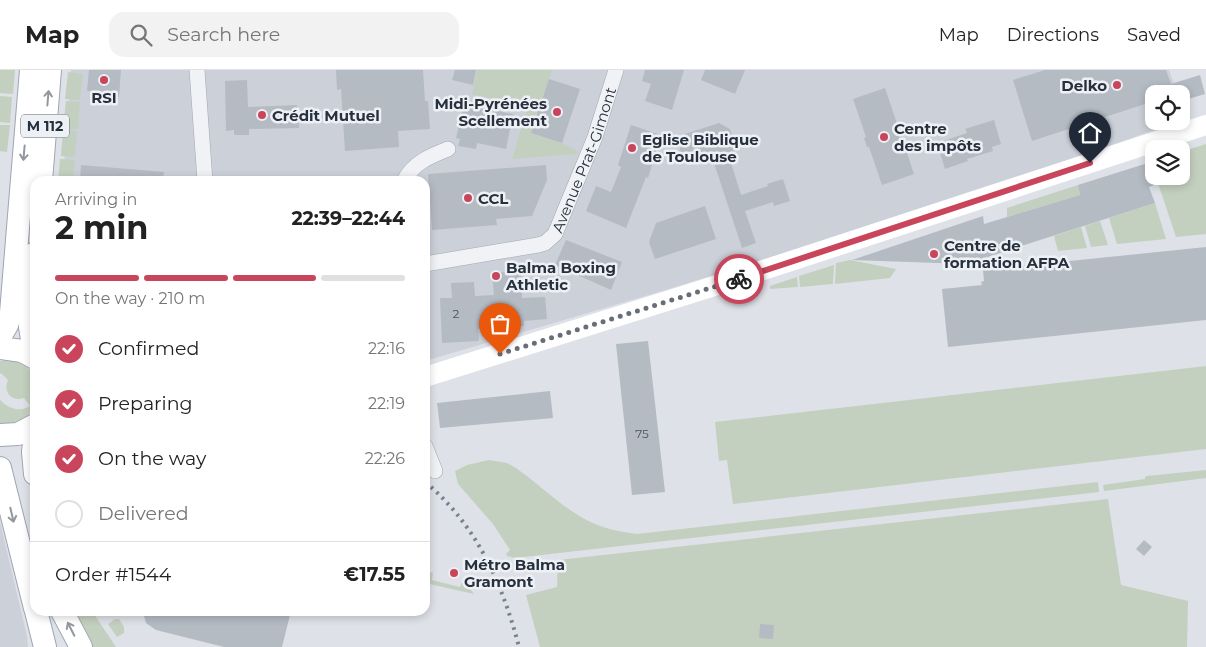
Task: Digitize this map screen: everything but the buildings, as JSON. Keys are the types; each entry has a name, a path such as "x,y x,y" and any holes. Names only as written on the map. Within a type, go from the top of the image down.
{"main road":[{"name":"M 112","path":"0,337 11,313 31,70"},
{"name":"M 112","path":"41,176 50,70"},
{"path":"0,348 22,351 30,355"},
{"path":"0,435 18,434 30,428"},
{"path":"0,468 30,590"},
{"path":"36,616 44,647"},
{"path":"65,616 81,647"}],"street":[{"path":"197,70 205,176"},
{"name":"Avenue Prat-Gimont","path":"430,263 538,245 545,243 555,234 595,137 616,70"},
{"path":"430,374 724,284 1206,125"},
{"path":"406,176 414,166 428,157 448,149"},
{"path":"430,458 435,471"}],"shaded area":[{"path":"71,70 1169,70 1174,85 1145,85 1145,130 1154,130 963,197 669,289 430,360 430,176 63,176"},
{"path":"0,522 27,636 28,647 0,647"}],"green space":[{"path":"0,70 15,70 13,94 0,93"},
{"path":"477,70 552,70 531,133 562,143 578,152 576,154 512,159 528,106 472,94"},
{"path":"68,72 83,74 80,100 65,99"},
{"path":"0,96 12,97 10,123 0,122"},
{"path":"66,101 80,102 78,129 63,128"},
{"path":"0,125 10,125 7,152 0,151"},
{"path":"63,130 77,131 75,157 61,156"},
{"path":"1206,144 1206,234 1176,237 1159,185 1190,185 1190,149"},
{"path":"60,159 75,160 73,176 58,176"},
{"path":"1078,185 1080,195 1007,217 1007,208"},
{"path":"1155,203 1166,239 1117,244 1109,218"},
{"path":"1100,221 1108,245 1091,247 1085,226"},
{"path":"1081,227 1087,248 1058,251 1054,236"},
{"path":"850,260 896,269 890,278 835,284 836,263"},
{"path":"834,265 833,284 800,287 799,276"},
{"path":"797,277 798,287 770,289 770,286"},
{"path":"11,360 30,370 30,406 24,398 15,399 7,392 8,380 0,374 0,361"},
{"path":"1206,366 1206,449 733,504 727,460 719,461 715,422"},
{"path":"0,400 14,409 30,406 30,413 24,418 15,422 0,423"},
{"path":"489,460 507,463 516,468 564,506 584,519 606,528 637,534 1098,482 1099,492 515,558 507,556 506,554 510,550 493,524 458,484 455,471 467,465"},
{"path":"1206,470 1206,478 1104,491 1103,485 1145,479 1147,476"},
{"path":"1108,499 1121,585 1188,601 1187,647 540,647 526,595 557,587 558,560"},
{"path":"430,572 433,573 432,580 460,587 463,580 474,594 430,584"},
{"path":"77,616 95,616 116,647 93,647"},
{"path":"115,619 119,619 124,627 124,633 117,637 108,624"}],"railway":[{"path":"431,487 448,504 476,540 497,581 513,624 519,647"}],"way so far":[{"path":"500,354 739,279"}],"place":[{"name":"RSI","path":"104,80"},
{"name":"Delko","path":"1117,85"},
{"name":"Midi-Pyrénées Scellement","path":"557,112"},
{"name":"Crédit Mutuel","path":"262,115"},
{"name":"Centre des impôts","path":"884,137"},
{"name":"Eglise Biblique de Toulouse","path":"632,148"},
{"name":"CCL","path":"468,198"},
{"name":"Centre de formation AFPA","path":"934,254"},
{"name":"Balma Boxing Athletic","path":"496,276"},
{"name":"Métro Balma Gramont","path":"454,573"}],"route":[{"path":"739,279 1090,163"}]}
